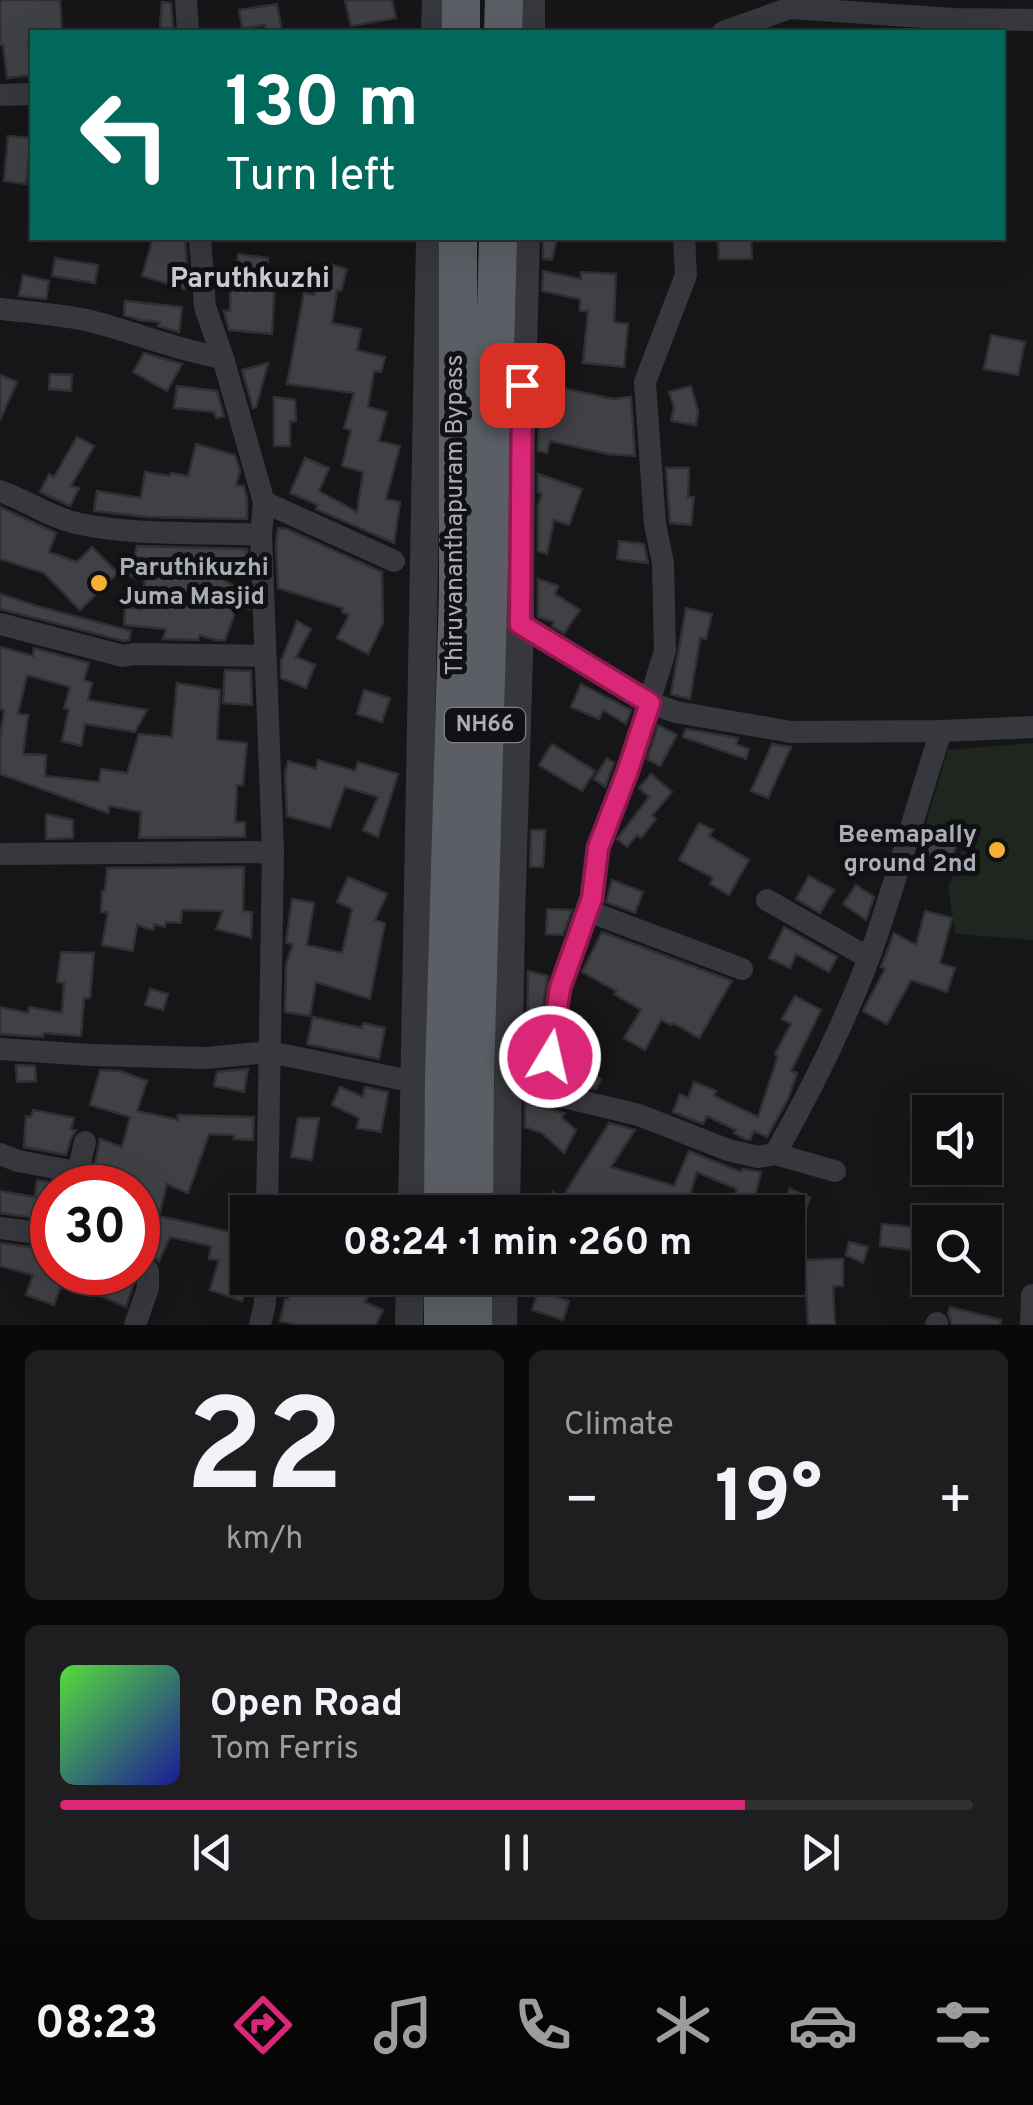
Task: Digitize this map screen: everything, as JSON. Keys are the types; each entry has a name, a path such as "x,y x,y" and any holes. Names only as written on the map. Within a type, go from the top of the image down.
{"highway":[{"path":"460,30 461,0"},
{"path":"503,30 504,0"},
{"name":"Thiruvananthapuram Bypass","path":"443,1195 458,592 458,240"},
{"name":"Thiruvananthapuram Bypass","path":"474,1195 498,240"},
{"path":"442,1325 443,1295"},
{"path":"472,1325 473,1295"}],"street":[{"path":"186,0 188,30"},
{"path":"436,0 436,30"},
{"path":"531,30 532,0"},
{"path":"730,30 790,8 1033,20"},
{"path":"0,95 30,94"},
{"path":"200,240 205,307 264,502 273,852 267,1195"},
{"name":"Thiruvananthapuram Bypass","path":"412,1195 430,240"},
{"path":"506,1195 526,240"},
{"path":"544,1092 560,988 592,898 598,848 628,770 665,651 663,563 655,524 645,382 686,274 684,240"},
{"path":"0,309 85,320 223,358"},
{"path":"0,491 80,524 124,530 262,534"},
{"path":"264,502 394,561"},
{"path":"0,624 123,656 265,656"},
{"path":"520,624 650,703 676,712 791,732 1033,727"},
{"path":"775,1154 841,1024 868,958 941,731"},
{"path":"0,854 273,852"},
{"path":"767,900 868,958"},
{"path":"588,912 742,969"},
{"path":"0,1049 206,1058 270,1052 415,1082"},
{"path":"509,1084 640,1116 728,1150 758,1158 775,1154 835,1171"},
{"path":"79,1165 85,1142"},
{"path":"0,1154 30,1165"},
{"path":"0,1228 30,1231"},
{"path":"135,1325 146,1295"},
{"path":"260,1325 265,1295"},
{"path":"409,1325 410,1295"},
{"path":"503,1325 504,1295"},
{"path":"1031,1325 1032,1295"}],"shaded area":[{"name":"Beemapally ground 2nd","path":"1033,743 1033,940 955,934 948,886 961,860 961,840 924,829 948,750"}],"building":[{"path":"0,0 60,0 62,30 30,30 30,75 7,78 0,45"},
{"path":"345,0 392,0 396,18 351,26"},
{"path":"162,2 171,3 173,28 160,28"},
{"path":"277,4 282,30 266,30 265,25 242,28 239,10"},
{"path":"8,136 30,138 26,184 4,181"},
{"path":"152,240 185,240 185,289 142,276"},
{"path":"543,240 557,240 552,260 543,259"},
{"path":"718,240 751,240 752,259 719,259"},
{"path":"238,254 268,258 266,279 275,280 272,334 229,330 224,311 230,311 231,277 235,277"},
{"path":"55,258 98,265 95,283 52,276"},
{"path":"324,262 347,269 341,291 337,290 332,323 361,329 357,350 385,357 381,372 374,371 368,407 387,412 379,441 400,446 386,499 400,502 394,543 316,509 318,505 290,493 305,458 329,468 319,491 357,512 363,472 342,466 351,430 344,428 354,393 287,384 304,293 314,295"},
{"path":"543,271 581,279 581,272 616,274 614,322 628,324 624,367 583,363 588,311 580,311 580,299 542,291"},
{"path":"23,275 49,281 46,299 19,296"},
{"path":"125,301 182,307 179,332 158,326 160,322 124,315"},
{"path":"991,335 1025,342 1018,375 984,369"},
{"path":"144,353 182,364 167,391 133,372"},
{"path":"268,363 256,407 253,408 242,370"},
{"path":"50,374 72,375 71,391 49,389"},
{"path":"0,375 17,382 0,420"},
{"path":"177,386 217,391 224,416 216,418 214,412 174,408"},
{"path":"691,386 698,411 696,425 671,421 674,407 669,392"},
{"path":"562,388 613,399 631,397 635,456 550,441 547,453 538,451 539,396 560,400"},
{"path":"274,397 295,400 296,421 290,421 290,446 274,446"},
{"path":"77,437 94,446 71,486 79,488 70,506 40,492 49,474 54,477"},
{"path":"196,444 235,455 240,471 236,485 244,486 247,519 148,517 94,511 97,491 141,498 145,472 188,476"},
{"path":"666,468 689,468 688,497 694,497 691,525 670,523"},
{"path":"538,474 582,489 569,525 554,520 547,554 538,551 538,506 542,494 538,492"},
{"path":"0,507 56,533 49,552 77,562 92,547 118,573 80,610 44,573 0,559"},
{"path":"278,528 382,572 383,623 368,654 337,638 349,615 342,612 343,608 278,588"},
{"path":"619,541 644,544 648,563 617,559"},
{"path":"137,546 247,549 248,578 223,571 220,578 248,594 249,609 237,607 225,640 200,635 198,640 163,639 166,629 124,625 125,607 141,609 145,580 130,576"},
{"path":"538,579 558,586 555,594 580,610 564,633 552,626 554,622 538,617"},
{"path":"0,594 131,631 129,640 0,609"},
{"path":"686,608 712,614 706,639 700,638 690,699 671,694"},
{"path":"297,621 311,629 296,657 315,665 306,688 281,678 281,661"},
{"path":"0,647 33,656 34,648 89,663 84,680 92,683 88,700 147,710 135,732 85,724 81,746 62,741 70,687 27,675 18,714 28,715 23,754 46,755 45,776 99,782 101,769 127,773 139,734 172,737 177,683 220,690 217,740 247,743 243,785 237,785 235,822 245,822 245,837 139,838 141,812 109,806 108,813 0,774 4,710 0,709"},
{"path":"225,670 251,671 252,705 223,703"},
{"path":"581,684 631,710 626,724 603,710 599,719 571,707"},
{"path":"364,690 390,698 382,722 357,714"},
{"path":"658,725 677,735 660,766 647,759"},
{"path":"686,729 738,738 736,744 749,749 746,759 683,737"},
{"path":"552,744 595,771 582,791 539,765"},
{"path":"772,744 791,747 768,798 751,791"},
{"path":"607,758 614,763 605,787 594,779"},
{"path":"318,760 355,771 358,762 398,774 378,837 363,830 378,797 345,787 330,828 287,816 288,761 316,769"},
{"path":"651,774 672,792 652,816 656,819 641,838 637,835 627,847 617,839 649,797 639,788"},
{"path":"46,814 73,820 73,838 46,839"},
{"path":"699,823 713,830 709,836 749,860 729,895 710,884 713,878 679,860"},
{"path":"531,830 545,830 543,867 530,867"},
{"path":"925,833 957,842 950,866 919,857"},
{"path":"244,867 243,911 252,912 251,938 216,929 223,911 182,910 181,923 166,922 165,927 154,924 153,930 137,925 133,951 102,945 108,912 101,912 107,868"},
{"path":"809,876 834,890 820,913 796,899"},
{"path":"348,877 387,894 375,920 385,923 370,999 316,982 310,1016 285,1012 286,965 293,944 286,943 292,899 314,903 307,945 342,953 352,909 337,902"},
{"path":"612,880 643,892 635,913 606,902"},
{"path":"856,885 874,897 866,920 843,904"},
{"path":"547,909 572,910 563,935 546,934"},
{"path":"925,911 952,918 940,963 955,968 947,992 911,980 887,1024 863,1011 885,969 881,967 894,933 916,945"},
{"path":"784,927 837,957 829,972 796,954 790,968 769,958"},
{"path":"602,932 732,981 699,1038 661,1020 645,1050 624,1038 641,1010 582,972"},
{"path":"61,952 94,953 90,998 84,998 81,1036 0,1034 0,1007 28,1013 29,1007 62,1013 64,983 57,982"},
{"path":"528,971 548,976 538,1035 527,1032"},
{"path":"150,989 168,994 163,1010 145,1005"},
{"path":"795,996 821,1010 791,1071 797,1073 788,1099 767,1137 754,1131 750,1140 745,1139 734,1133 736,1130 707,1116 703,1124 673,1112 680,1094 688,1098 694,1082 758,1117 778,1056 775,1054 791,1024 782,1019"},
{"path":"313,1017 362,1028 363,1023 385,1028 379,1059 307,1044"},
{"path":"16,1065 35,1066 36,1081 17,1082"},
{"path":"563,1066 580,1072 582,1069 601,1079 596,1089 561,1081"},
{"path":"248,1069 244,1092 214,1086 217,1072"},
{"path":"100,1070 120,1071 147,1081 137,1111 178,1120 178,1115 254,1117 253,1140 209,1134 188,1193 167,1184 160,1212 160,1165 95,1165 100,1139 122,1147 130,1117 90,1105"},
{"path":"340,1087 363,1097 365,1087 388,1092 381,1132 357,1128 359,1118 332,1105"},
{"path":"525,1103 564,1113 562,1118 576,1130 564,1153 542,1133 525,1127"},
{"path":"33,1110 74,1118 71,1129 76,1130 66,1155 24,1147 26,1116 31,1117"},
{"path":"298,1118 319,1118 312,1160 291,1157"},
{"path":"609,1123 635,1130 611,1167 674,1186 689,1151 741,1172 761,1172 755,1195 735,1195 737,1189 697,1172 690,1195 564,1195"},
{"path":"0,1191 30,1196 30,1217 0,1213"},
{"path":"160,1216 230,1232 230,1295 244,1295 242,1301 210,1290 219,1260 209,1259 211,1246 170,1237 160,1259"},
{"path":"882,1224 912,1227 912,1250 880,1246"},
{"path":"849,1242 868,1247 863,1263 846,1255"},
{"path":"0,1243 30,1247 30,1274 0,1266"},
{"path":"843,1259 843,1286 833,1286 835,1325 808,1325 805,1260"},
{"path":"30,1284 30,1295 58,1295 54,1305 26,1295"},
{"path":"99,1295 130,1295 126,1307"},
{"path":"289,1295 368,1295 365,1302 383,1310 376,1325 298,1325 280,1321 285,1299"},
{"path":"537,1295 569,1301 563,1320 532,1310"},
{"path":"950,1307 1001,1320 1000,1325 952,1325"}],"place":[{"name":"Paruthikuzhi Juma Masjid","path":"99,583"},
{"name":"Beemapally ground 2nd","path":"997,850"}],"district":[{"name":"Paruthkuzhi","path":"250,280"}],"route":[{"path":"522,385 520,624 650,703 598,848 592,898 560,988 550,1057"}]}
